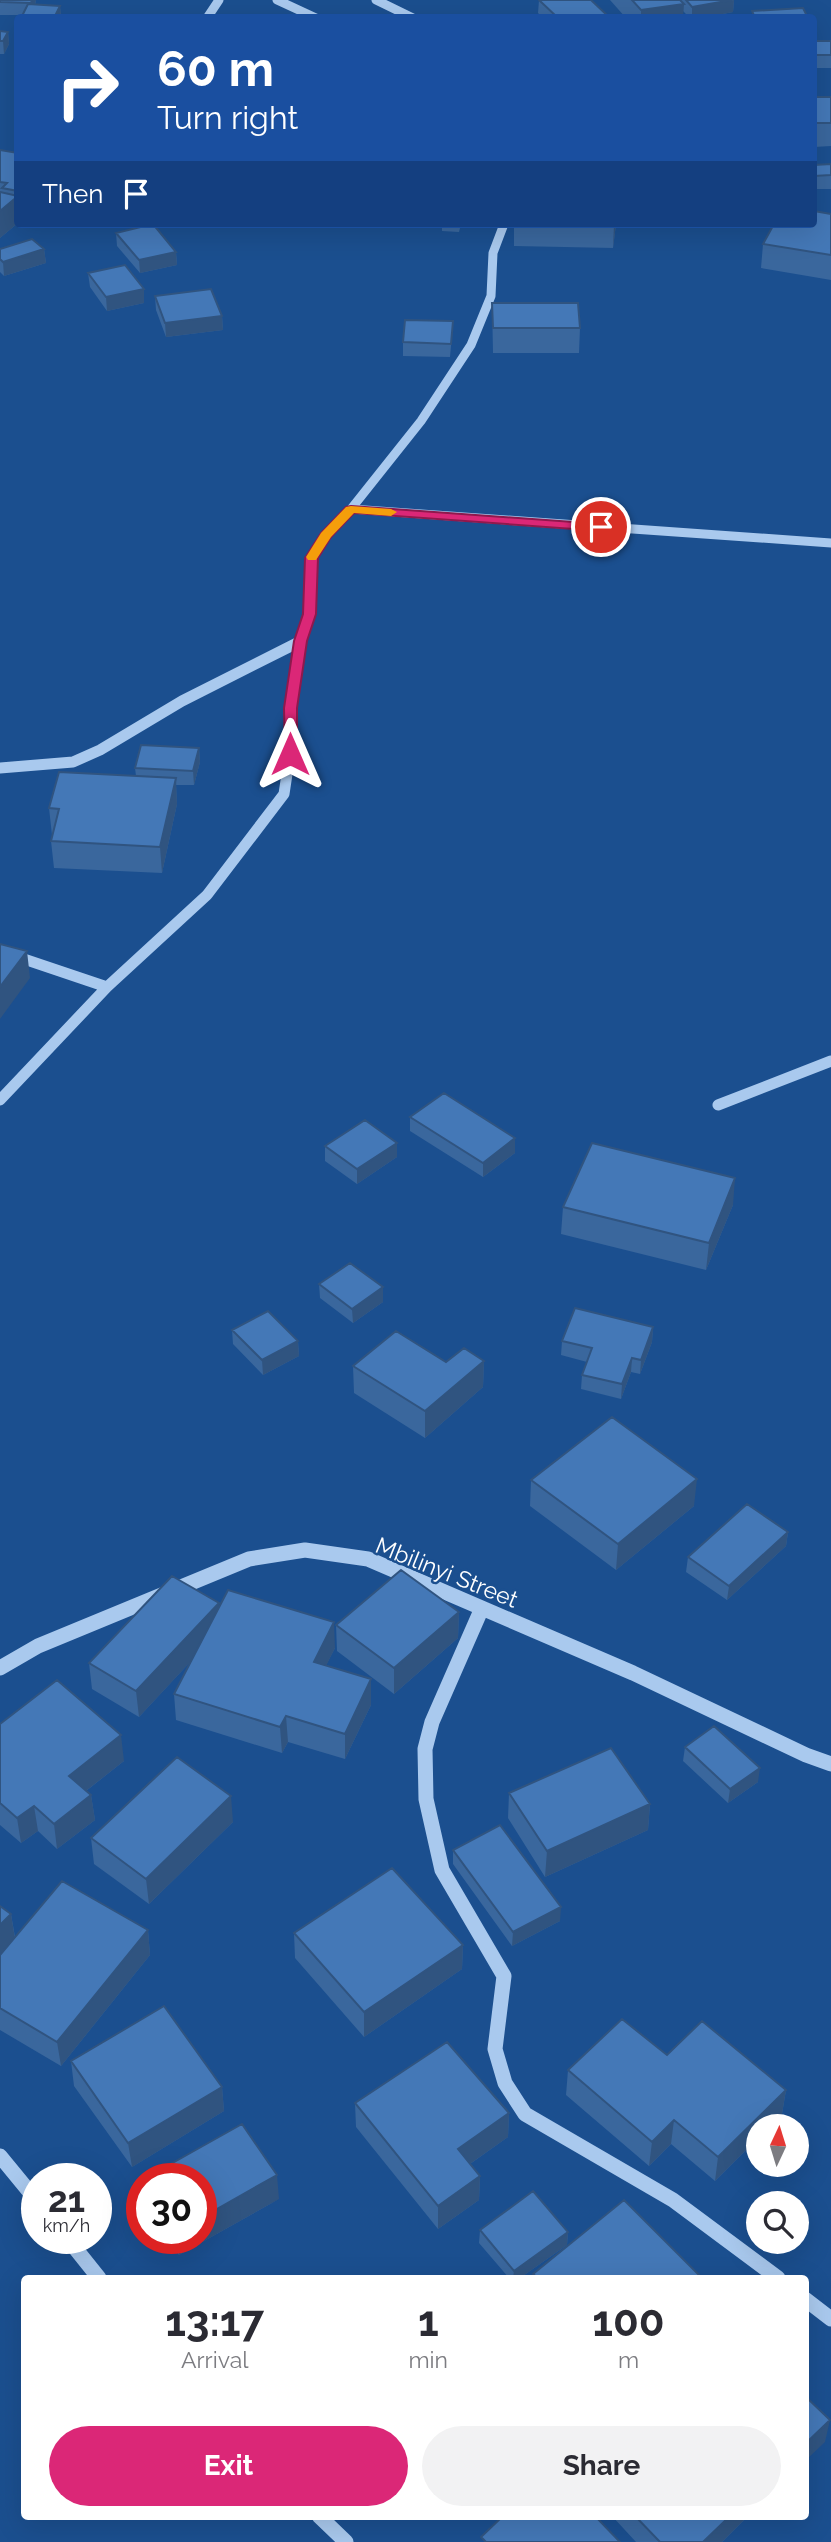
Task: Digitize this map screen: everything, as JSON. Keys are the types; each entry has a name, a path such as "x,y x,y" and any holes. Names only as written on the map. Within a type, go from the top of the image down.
{"street":[{"path":"277,0 307,14"},
{"path":"376,0 404,14"},
{"path":"0,1100 107,987 207,895 284,794 290,754 290,708 300,641 310,614 311,558 326,535 351,509 421,421 471,345 491,296 493,253 502,228"},
{"path":"351,509 831,543"},
{"path":"0,768 73,762 100,750 182,701 300,641"},
{"path":"0,951 107,987"},
{"path":"718,1105 831,1061"},
{"name":"Mbilinyi Street","path":"0,1668 38,1646 249,1559 305,1550 368,1559 633,1673 806,1755 831,1764"},
{"path":"482,1608 432,1722 425,1749 426,1799 442,1870 492,1951 504,1976 495,2049 505,2083 525,2114 673,2200 774,2275"},
{"path":"0,2156 21,2182"},
{"path":"80,2254 97,2275"},
{"path":"809,2302 831,2319"},
{"path":"323,2520 346,2542"}],"building":[{"path":"0,0 32,0 31,3"},
{"path":"539,0 591,0 606,14 554,14"},
{"path":"632,0 680,0 684,4 641,10"},
{"path":"686,0 732,0 692,7"},
{"path":"28,4 60,6 56,14 23,14"},
{"path":"803,8 806,14 753,14 752,11"},
{"path":"0,31 8,32 3,41 0,41"},
{"path":"817,41 831,41 831,55 817,55"},
{"path":"817,97 831,97 831,123 817,123"},
{"path":"0,150 14,152 14,190 2,188 7,183 0,182"},
{"path":"831,164 831,175 817,176 817,165"},
{"path":"0,192 14,195 14,199 0,211"},
{"path":"817,212 831,214 831,255 763,244 772,228 817,228"},
{"path":"137,228 156,228 176,252 139,260 116,233"},
{"path":"32,239 44,249 3,262 0,259 0,249"},
{"path":"125,265 144,289 106,297 88,273"},
{"path":"211,289 222,316 165,323 155,296"},
{"path":"492,303 578,303 580,328 493,328"},
{"path":"405,320 453,321 451,344 403,342"},
{"path":"141,745 199,748 193,771 135,768"},
{"path":"59,772 176,778 160,847 51,841 59,809 49,808"},
{"path":"0,944 27,951 0,987"},
{"path":"444,1093 515,1138 483,1163 410,1117"},
{"path":"365,1120 397,1143 357,1169 325,1146"},
{"path":"592,1143 735,1178 709,1243 563,1207"},
{"path":"350,1263 383,1287 352,1309 319,1284"},
{"path":"575,1308 653,1327 641,1360 632,1358 622,1384 582,1375 592,1348 562,1341"},
{"path":"268,1311 298,1341 262,1360 232,1330"},
{"path":"396,1331 446,1362 464,1348 484,1361 425,1411 353,1366"},
{"path":"612,1417 697,1479 618,1544 531,1480"},
{"path":"747,1504 788,1532 729,1586 688,1557"},
{"path":"401,1570 459,1612 394,1668 336,1625"},
{"path":"172,1576 219,1603 136,1691 89,1663"},
{"path":"228,1590 334,1622 314,1662 371,1679 345,1734 286,1716 280,1727 174,1694"},
{"path":"57,1680 121,1735 69,1776 91,1795 54,1824 34,1806 17,1818 0,1803 0,1724"},
{"path":"714,1726 760,1768 730,1789 685,1747"},
{"path":"611,1748 650,1804 547,1851 509,1793"},
{"path":"177,1757 231,1796 146,1879 91,1838"},
{"path":"500,1825 561,1907 513,1932 453,1850"},
{"path":"392,1868 463,1945 364,2012 294,1933"},
{"path":"62,1881 148,1930 57,2042 0,2008 0,1955"},
{"path":"0,1906 11,1914 0,1925"},
{"path":"164,2006 222,2087 128,2143 71,2061"},
{"path":"622,2019 667,2055 702,2021 786,2090 762,2114 746,2114 746,2129 718,2157 674,2120 652,2142 568,2070"},
{"path":"447,2042 509,2113 458,2149 480,2176 438,2206 355,2103"},
{"path":"242,2124 277,2175 217,2209 217,2163 173,2163"},
{"path":"533,2191 568,2232 514,2271 480,2230"},
{"path":"624,2200 699,2275 534,2275"},
{"path":"809,2400 830,2420 809,2440"},
{"path":"499,2520 599,2520 620,2542 486,2542 481,2537"},
{"path":"639,2520 726,2520 703,2542 660,2542"}],"slow traffic":[{"path":"312,557 326,535 351,509 391,512"}],"route":[{"path":"290,754 290,708 300,641 310,614 311,558 326,535 351,509 601,527"}]}
